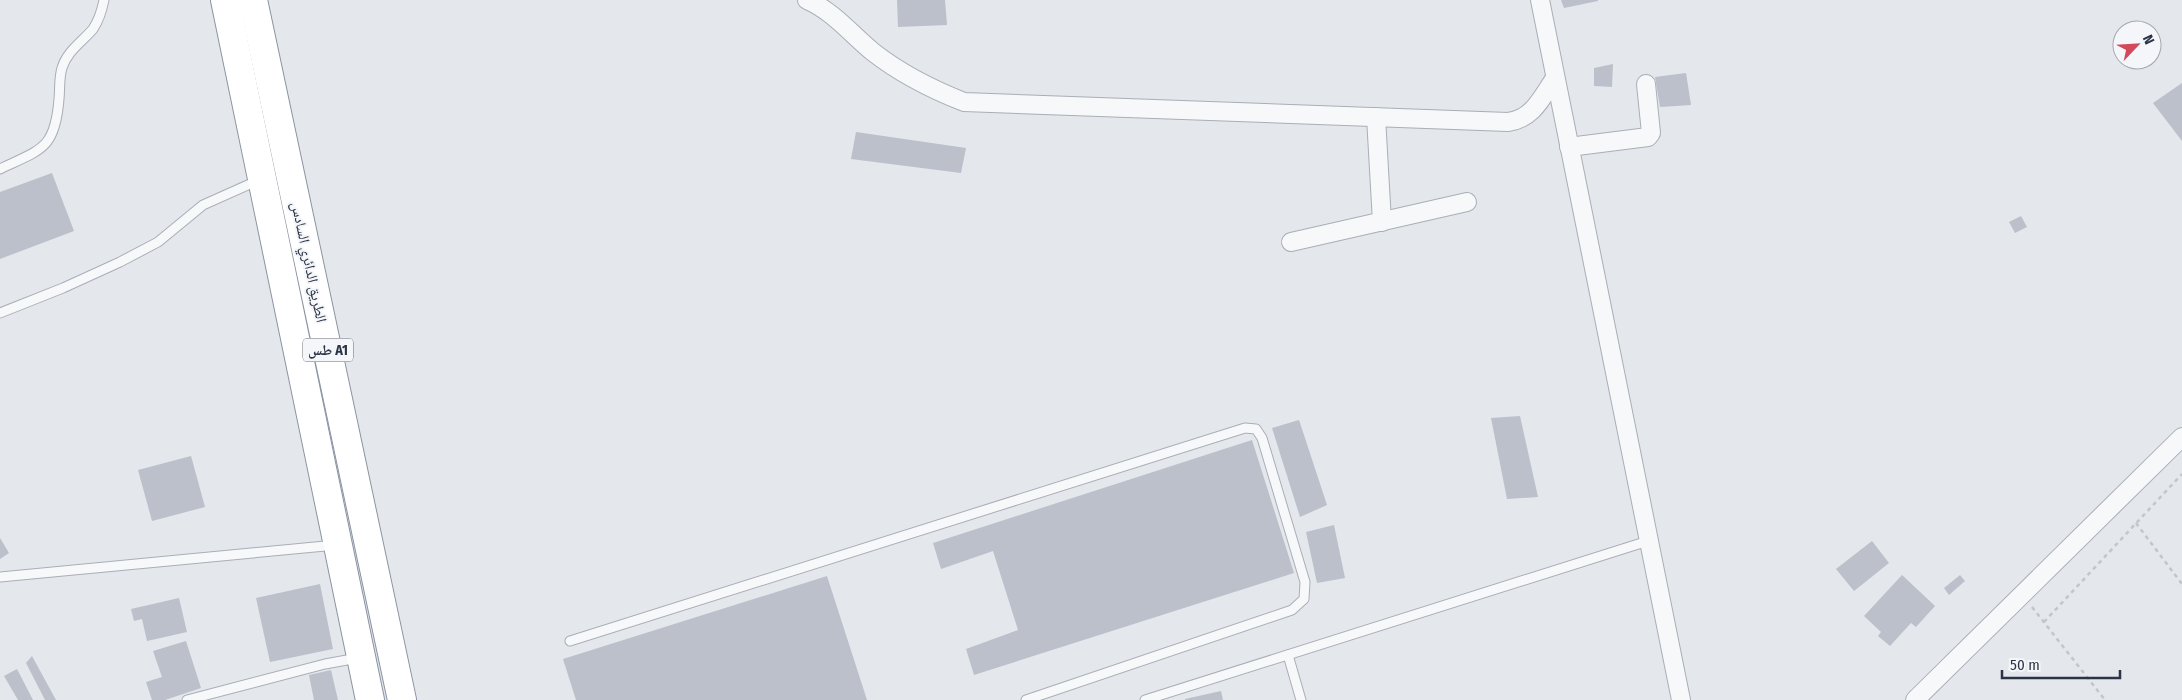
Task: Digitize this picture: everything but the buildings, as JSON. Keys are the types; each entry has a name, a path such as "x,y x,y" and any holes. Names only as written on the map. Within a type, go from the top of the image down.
{"highway":[{"name":"الطريق الدائري السادس","path":"225,0 336,545 370,700"},
{"name":"الطريق الدائري السادس","path":"253,0 402,700"}],"street":[{"path":"808,0 819,5 874,53 902,73 933,90 964,102 1376,117 1518,120 1528,116 1555,78"},
{"path":"1540,0 1681,700"},
{"path":"1569,147 1648,137 1651,133 1646,84"},
{"path":"1376,117 1382,222"},
{"path":"1291,242 1467,202"},
{"path":"1915,700 2182,437"}],"lane":[{"path":"0,168 33,154 49,141 57,122 62,68 71,51 93,28 101,14 104,0"},
{"path":"0,313 63,288 120,262 158,242 203,205 261,179"},
{"path":"570,641 1245,428 1256,429 1262,438 1305,582 1304,599 1292,610 1026,700"},
{"path":"1145,700 1648,540"},
{"path":"0,577 336,545"},
{"path":"1288,655 1301,700"},
{"path":"187,700 324,664 361,658"}],"path":[{"path":"2044,622 2182,474"},
{"path":"2136,523 2182,584"},
{"path":"2022,594 2105,700"}]}
